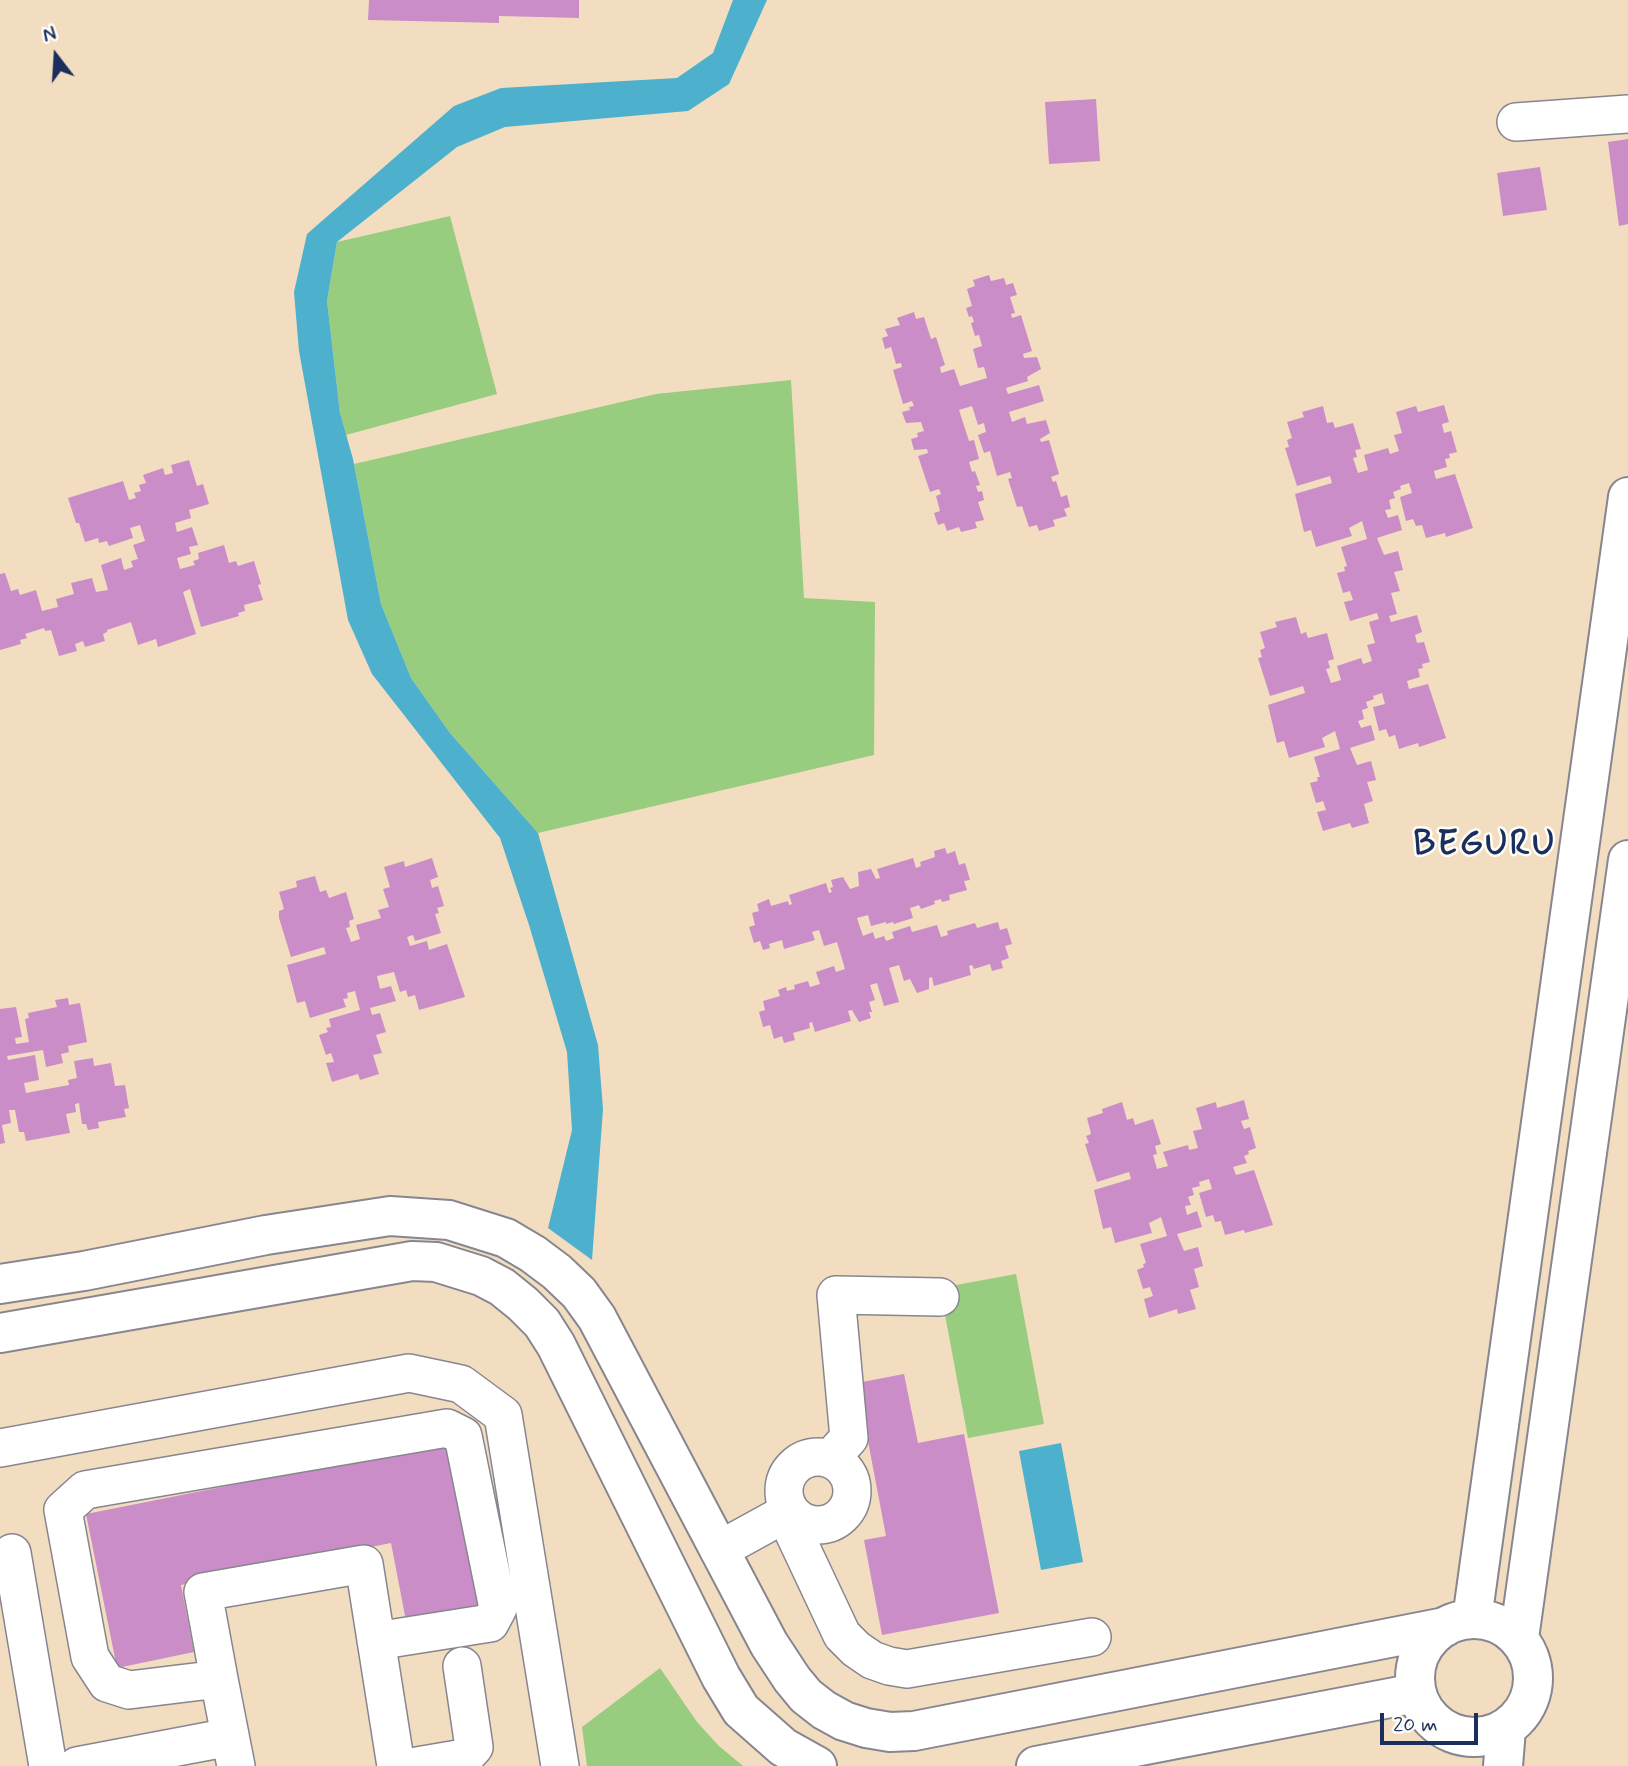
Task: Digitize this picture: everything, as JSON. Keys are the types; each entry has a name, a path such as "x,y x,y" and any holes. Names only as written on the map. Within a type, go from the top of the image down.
{"main road":[{"path":"1459,1623 1628,497"},
{"path":"1519,1638 1628,860"},
{"path":"0,1284 84,1271 266,1235 390,1216 449,1220 506,1238 557,1272 579,1293 597,1318 769,1644 792,1679 806,1696 824,1710 844,1721 866,1728 890,1732 914,1731 1459,1623 1497,1624 1519,1638 1531,1661 1533,1686 1529,1703 1505,1747 1490,1736 1473,1738 1448,1749 1420,1704 1416,1693 1415,1672 1419,1657 1427,1641 1459,1623"},
{"path":"0,1333 412,1261 436,1262 459,1268 502,1287 533,1313 556,1345 721,1677 741,1710 783,1747 817,1766"},
{"path":"84,1271 96,1316"},
{"path":"721,1677 769,1644"},
{"path":"1036,1766 1416,1693"}],"street":[{"path":"1516,122 1628,114"},
{"path":"830,1459 849,1438 836,1295 940,1297"},
{"path":"0,1448 410,1373 461,1384 502,1415 560,1766"},
{"path":"219,1679 129,1689 107,1683 90,1657 62,1510 85,1490 447,1428 463,1436 498,1608 490,1623 376,1641"},
{"path":"790,1511 811,1525 834,1522 843,1515 853,1494 847,1473 830,1459 809,1458 791,1471 784,1492 794,1533 842,1635 872,1660 907,1669 1092,1637"},
{"path":"719,1550 790,1511"},
{"path":"12,1553 48,1766"},
{"path":"77,1766 233,1752 203,1592 364,1564 396,1766"},
{"path":"417,1766 464,1758 474,1747 462,1666"}],"green space":[{"path":"450,216 497,394 346,435 340,413 327,301 337,242"},
{"path":"791,380 804,598 875,602 874,755 538,833 450,733 411,678 381,604 354,464 656,394"},
{"path":"1016,1274 1044,1424 968,1438 940,1288"},
{"path":"660,1668 697,1722 719,1746 743,1766 587,1766 582,1727"}],"water":[{"path":"733,0 767,0 729,84 688,111 505,127 457,147 337,242 327,301 340,413 353,459 381,604 411,678 450,733 538,833 598,1045 603,1109 592,1260 548,1228 572,1130 567,1052 500,838 372,674 348,620 299,351 294,292 307,234 454,106 501,88 677,78 713,53"},
{"path":"1061,1443 1083,1562 1041,1570 1019,1451"}],"building":[{"path":"369,0 579,0 579,18 499,16 499,23 368,20"},
{"path":"1096,99 1100,161 1049,164 1045,102"},
{"path":"1628,139 1628,224 1619,226 1608,142"},
{"path":"1540,167 1547,210 1503,216 1497,173"},
{"path":"989,275 991,281 1004,278 1006,285 1013,283 1017,295 1010,297 1015,313 1011,314 1012,318 1021,315 1032,351 1023,354 1024,358 1037,357 1041,369 1027,377 1028,381 1006,388 1008,394 1039,385 1044,401 1009,412 1012,422 1025,417 1027,424 1046,420 1050,433 1040,439 1041,442 1049,440 1059,474 1051,477 1053,482 1056,481 1061,497 1067,495 1070,507 1064,509 1067,516 1053,520 1055,526 1039,531 1037,525 1029,527 1022,506 1017,507 1008,479 1012,478 1010,472 997,476 990,451 984,453 978,435 986,432 984,423 978,425 972,406 959,410 969,441 974,440 979,459 969,462 980,485 976,486 978,492 982,491 984,500 978,502 984,520 975,522 977,528 961,532 959,527 947,531 944,523 938,525 934,513 940,511 936,496 941,494 939,489 930,492 918,456 928,453 927,449 914,450 911,439 924,431 921,422 906,423 902,412 914,406 912,401 903,404 893,370 902,367 901,363 896,364 891,347 885,349 882,338 888,336 885,329 900,325 897,318 914,312 916,319 924,317 931,339 936,337 945,365 940,367 941,373 954,369 960,386 987,378 984,367 978,368 973,349 982,346 979,335 975,336 971,323 974,322 966,308 972,306 967,289 975,286 973,280"},
{"path":"1444,405 1449,422 1442,424 1444,433 1451,431 1457,452 1449,454 1450,458 1445,459 1447,467 1434,471 1436,479 1455,474 1473,528 1446,537 1445,533 1426,538 1422,525 1416,526 1413,519 1406,521 1400,497 1412,493 1409,483 1393,492 1395,498 1389,500 1391,509 1385,510 1388,518 1398,515 1402,530 1377,538 1384,555 1398,551 1403,570 1394,572 1400,591 1391,593 1397,614 1389,616 1391,622 1417,615 1422,632 1415,635 1417,643 1424,642 1430,662 1422,664 1423,668 1418,669 1420,677 1407,681 1409,689 1428,684 1446,738 1419,747 1418,743 1399,749 1395,735 1389,737 1386,729 1379,731 1373,707 1385,704 1382,693 1373,696 1374,699 1366,702 1368,708 1362,710 1364,719 1358,721 1361,728 1371,725 1375,740 1350,748 1357,765 1371,761 1376,780 1367,782 1373,801 1364,804 1369,823 1352,828 1350,823 1323,831 1317,812 1326,810 1323,801 1316,803 1310,783 1318,781 1317,777 1320,777 1314,757 1340,749 1335,731 1322,738 1325,747 1289,758 1284,741 1277,743 1268,705 1305,693 1303,686 1270,696 1258,658 1262,657 1260,650 1265,648 1260,632 1277,627 1275,622 1296,617 1301,634 1306,632 1308,638 1327,633 1334,659 1328,661 1330,668 1326,669 1331,683 1341,680 1337,666 1361,658 1363,664 1372,661 1367,645 1375,643 1369,622 1379,619 1377,613 1350,621 1344,602 1353,600 1350,591 1343,593 1337,573 1345,571 1344,567 1347,566 1341,547 1367,539 1362,521 1349,528 1352,536 1316,547 1311,530 1304,532 1295,494 1332,483 1330,476 1297,486 1285,448 1289,447 1287,440 1292,438 1287,422 1304,417 1302,412 1323,406 1327,423 1333,422 1335,428 1353,423 1361,449 1355,450 1357,457 1353,458 1358,473 1368,470 1364,455 1388,448 1390,454 1399,451 1394,435 1402,433 1396,412 1416,406 1418,412"},
{"path":"189,460 197,486 203,484 209,504 189,510 191,518 175,523 177,532 192,527 198,545 189,547 191,554 177,558 180,569 195,565 193,561 199,559 198,553 224,545 229,563 236,561 238,566 254,561 263,600 244,605 245,611 238,613 239,616 201,627 190,589 183,592 196,634 158,647 156,639 138,645 131,622 107,630 103,634 105,641 85,647 83,641 75,644 77,651 59,656 51,630 45,631 44,628 25,634 27,638 20,640 21,644 0,650 0,574 5,573 11,591 18,589 20,595 36,590 42,611 58,607 56,599 74,594 71,583 92,578 96,592 108,590 101,565 121,558 124,570 133,567 131,561 138,559 133,545 145,541 140,525 130,528 133,538 109,546 107,541 99,543 98,538 85,542 68,498 123,481 129,500 136,498 134,493 141,491 139,485 146,483 143,475 163,468 165,475 173,473 171,465"},
{"path":"945,848 947,854 955,851 959,865 965,863 970,880 964,881 967,890 949,895 950,900 934,901 935,904 921,909 919,905 910,908 913,918 894,924 886,922 871,926 868,915 857,918 863,936 873,932 875,939 884,936 886,941 894,938 892,932 910,926 912,932 937,925 941,937 948,935 947,931 975,923 977,928 998,922 1000,930 1007,928 1012,944 1005,946 1009,958 1001,961 1003,968 992,971 990,964 974,969 972,965 969,966 971,975 934,986 932,977 929,978 929,989 917,993 910,979 904,981 899,965 889,968 899,1002 884,1006 877,983 870,985 875,1000 869,1002 871,1018 859,1022 852,1010 848,1011 851,1021 815,1032 812,1022 809,1023 810,1028 793,1033 795,1040 784,1043 782,1036 774,1039 770,1025 763,1027 759,1012 765,1010 763,1001 780,996 778,990 786,987 787,991 795,989 794,985 808,981 810,987 820,984 816,972 834,966 836,972 845,969 837,942 824,946 819,930 812,932 815,940 784,949 782,940 769,944 770,948 763,950 760,941 754,943 749,927 755,925 752,913 759,911 757,904 769,899 771,906 788,901 789,905 792,904 789,895 826,883 829,893 833,887 831,880 843,877 850,889 859,886 858,872 871,869 876,879 880,878 877,869 913,858 916,868 921,866 920,862 935,857 934,851"},
{"path":"432,858 438,877 430,880 432,888 438,886 444,906 437,908 439,913 435,914 441,933 415,941 413,935 407,937 410,946 427,941 429,950 447,944 465,997 419,1010 415,995 408,997 406,990 400,992 394,972 377,976 380,989 391,986 396,1001 370,1008 372,1015 380,1013 386,1032 376,1035 382,1053 373,1055 379,1074 360,1080 358,1074 332,1082 326,1063 334,1062 331,1053 326,1055 319,1035 328,1032 326,1028 331,1027 329,1019 360,1010 355,991 347,993 348,998 343,999 346,1007 310,1018 305,1001 297,1003 287,965 326,954 324,947 291,957 279,918 279,911 284,909 279,892 297,887 296,881 315,876 320,892 326,890 329,898 346,892 354,919 349,921 350,927 346,928 351,942 360,939 356,925 381,918 378,910 389,907 383,889 390,887 384,867 404,861 405,867"},
{"path":"68,998 69,1005 80,1003 87,1042 68,1046 69,1052 61,1054 63,1063 46,1067 43,1050 7,1056 8,1060 35,1055 39,1080 24,1083 26,1093 69,1085 68,1080 77,1078 74,1061 93,1058 94,1066 111,1063 115,1086 125,1085 129,1108 124,1109 126,1117 98,1122 99,1128 88,1130 86,1124 82,1124 79,1103 75,1104 76,1112 66,1114 70,1133 26,1141 24,1132 19,1132 15,1110 9,1110 11,1123 2,1125 5,1143 0,1144 0,1009 16,1007 22,1037 15,1038 16,1044 29,1042 25,1019 29,1018 28,1013 57,1007 55,1000"},
{"path":"1244,1100 1249,1119 1241,1121 1244,1129 1250,1127 1256,1148 1244,1156 1247,1163 1233,1167 1236,1175 1254,1170 1273,1225 1245,1233 1244,1230 1225,1235 1221,1221 1215,1222 1213,1215 1206,1217 1199,1193 1212,1189 1209,1179 1199,1182 1200,1186 1192,1188 1194,1195 1188,1197 1191,1205 1185,1206 1187,1215 1197,1211 1202,1227 1177,1234 1184,1251 1198,1247 1203,1266 1194,1269 1199,1287 1190,1290 1196,1309 1178,1314 1177,1309 1149,1318 1144,1299 1153,1296 1150,1287 1143,1289 1137,1270 1146,1263 1140,1244 1167,1236 1161,1217 1149,1223 1152,1233 1115,1243 1111,1227 1103,1229 1094,1190 1131,1179 1129,1172 1097,1182 1085,1144 1089,1143 1086,1136 1091,1134 1087,1118 1103,1113 1102,1109 1122,1102 1127,1120 1133,1118 1135,1125 1153,1119 1161,1144 1155,1146 1157,1154 1153,1155 1157,1169 1168,1166 1163,1152 1188,1145 1189,1150 1198,1148 1193,1131 1202,1129 1196,1108 1216,1102 1217,1108"},
{"path":"904,1374 918,1443 964,1434 999,1613 882,1635 864,1540 886,1536 857,1383"},
{"path":"453,1441 486,1610 407,1626 391,1543 181,1585 194,1652 117,1668 86,1514"}],"district":[{"name":"BEGURU","path":"1485,847"}]}
